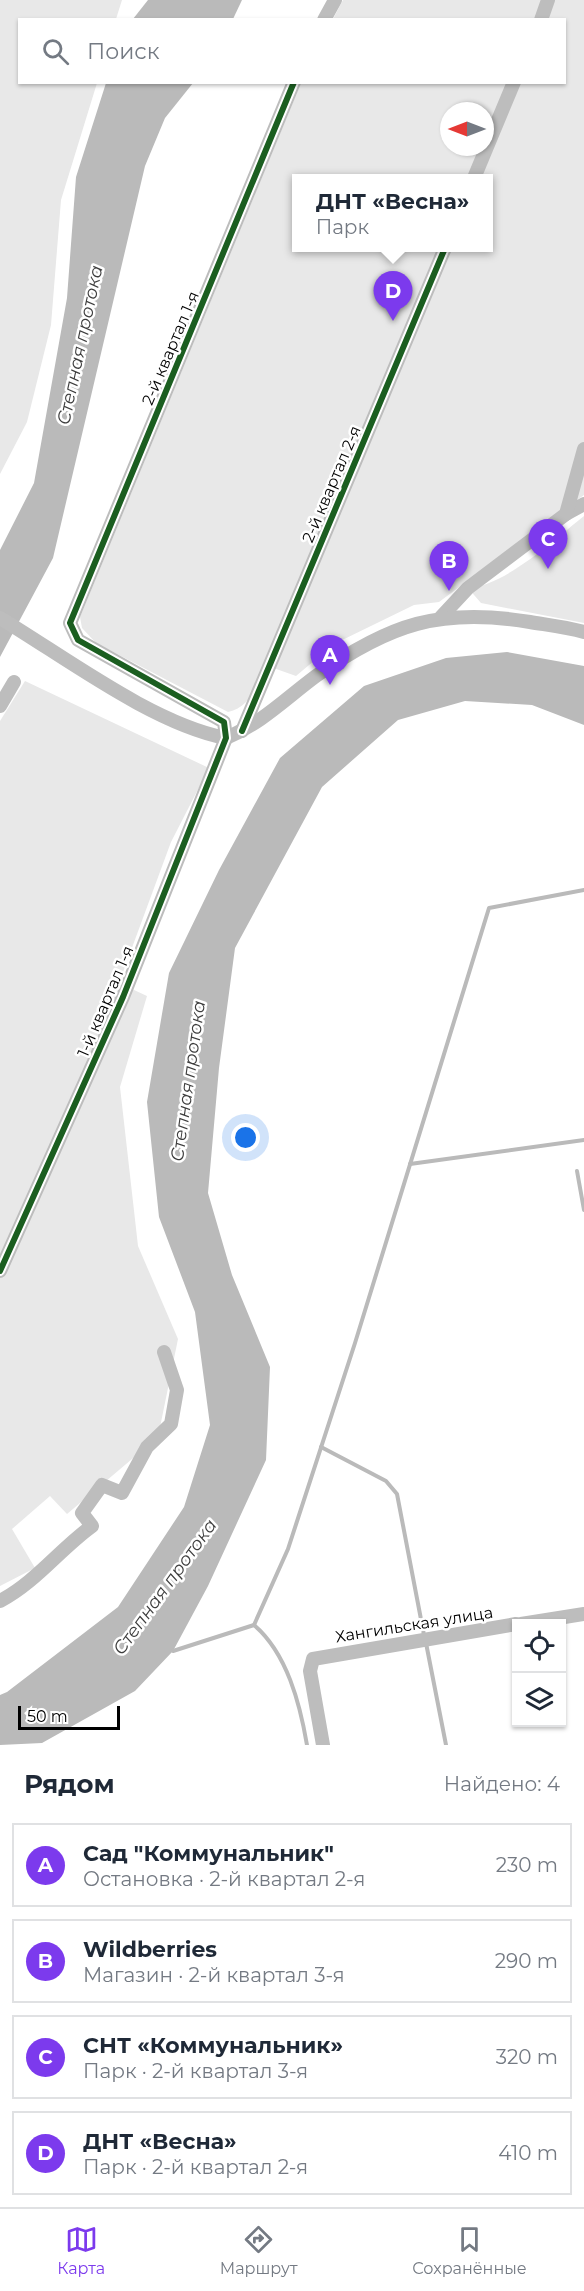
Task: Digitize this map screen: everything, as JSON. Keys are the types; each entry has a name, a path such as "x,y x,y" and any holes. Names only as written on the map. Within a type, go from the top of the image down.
{"street":[{"path":"325,18 334,0"},
{"path":"542,18 548,0"},
{"name":"2-й квартал 1-я","path":"226,738 224,722 78,640 70,623 293,84"},
{"path":"476,174 513,84"},
{"name":"2-й квартал 2-я","path":"242,731 443,252"},
{"path":"566,514 584,449"},
{"path":"441,617 468,588 566,514 584,504"},
{"path":"0,618 122,694 202,734 226,738 278,709 342,658 381,637 441,617 490,615 584,632"},
{"path":"0,706 14,682"},
{"name":"1-й квартал 1-я","path":"0,1270 123,997 226,738"},
{"path":"0,1601 45,1570 67,1544 92,1526 82,1513 102,1485 122,1493 147,1447 171,1424 177,1390 164,1352"},
{"path":"549,1619 584,1614"},
{"name":"Хангильская улица","path":"323,1745 309,1665 317,1656 512,1625"}],"shaded area":[{"path":"0,0 122,0 116,18 18,18 18,84 97,84 61,200 51,325 27,422 0,474"},
{"path":"343,0 584,0 584,495 439,602 414,605 334,644 296,676 265,665 248,700 228,712 96,643 82,628 80,617 301,84 566,84 566,18 334,18"},
{"path":"584,516 584,623 481,603 468,588 498,579 513,570"},
{"path":"25,681 209,768 171,842 119,983 147,996 120,1087 138,1246 178,1339 158,1437 67,1514 50,1496 12,1529 35,1568 0,1586 0,721"}],"water":[{"path":"148,0 242,0 233,18 134,18"},
{"name":"Степная протока","path":"106,84 192,84 165,118 145,166 53,558 0,657 0,550 34,483 67,298 76,177"},
{"name":"Степная протока","path":"507,652 584,666 584,725 532,705 465,701 398,720 322,787 235,948 219,1068 208,1193 232,1275 270,1367 266,1460 208,1586 173,1651 135,1691 42,1743 0,1745 0,1695 118,1607 184,1507 210,1425 195,1312 159,1217 147,1102 169,973 219,870 280,758 364,686 446,658"}],"waterway":[{"path":"173,1651 254,1625 288,1549 355,1343 489,908 584,890"},
{"path":"410,1164 584,1140"},
{"path":"577,1171 584,1210"},
{"path":"321,1447 386,1481 397,1494 424,1635"},
{"path":"254,1625 275,1650 283,1664 296,1696 307,1745"},
{"path":"426,1643 446,1745"}],"cycle path":[{"path":"0,1271 123,997 226,738 224,722 78,640 70,623 293,84"},
{"path":"242,731 443,252"}],"place":[{"name":"ДНТ «Весна»","path":"393,321"},
{"name":"СНТ «Коммунальник»","path":"548,569"},
{"name":"Wildberries","path":"449,591"},
{"name":"Сад \"Коммунальник\"","path":"330,685"}]}
